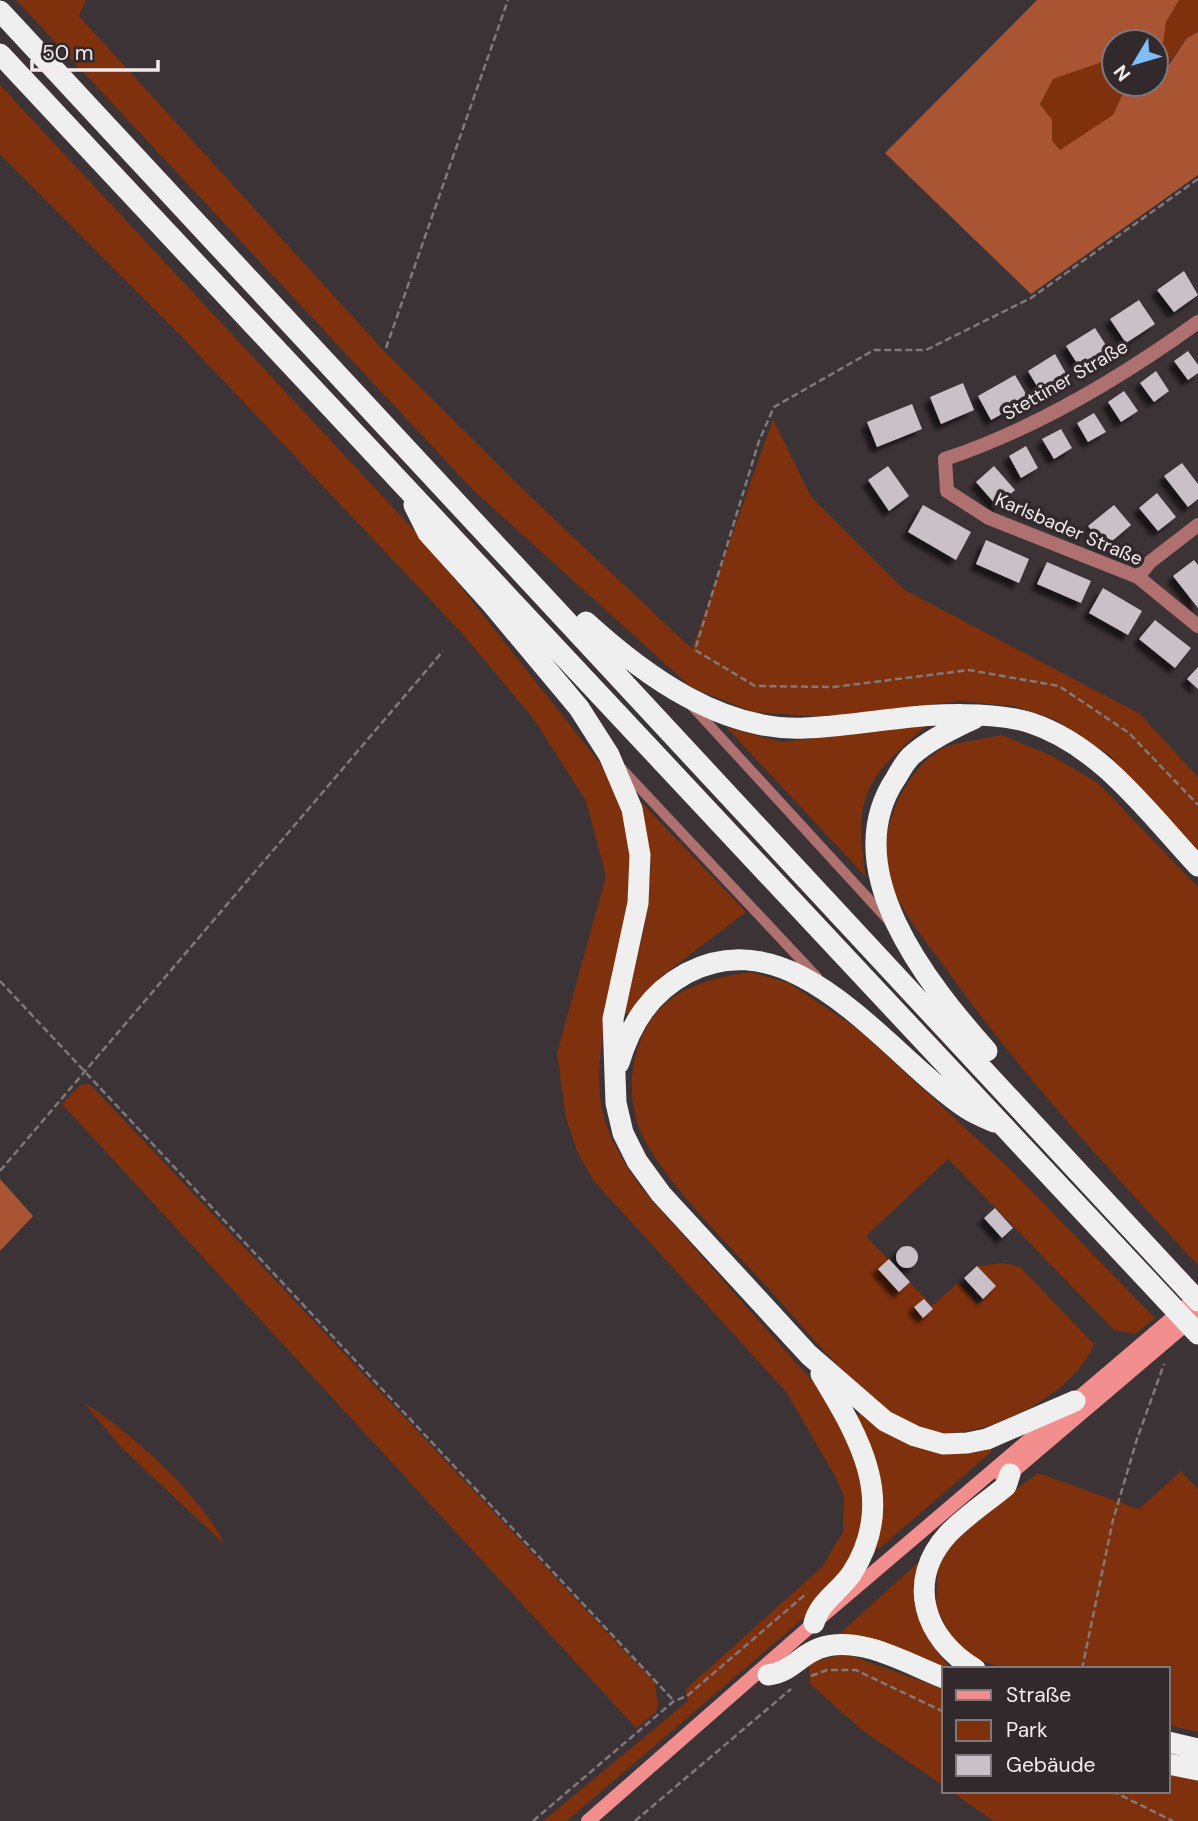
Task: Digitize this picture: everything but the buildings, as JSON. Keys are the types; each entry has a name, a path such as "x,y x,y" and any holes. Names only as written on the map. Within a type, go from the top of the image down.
{"highway":[{"path":"0,11 1193,1294"},
{"path":"0,54 1198,1334"},
{"path":"404,484 428,533 579,708 609,755 632,809 640,855 638,903 613,1019 614,1078 623,1133 637,1161 661,1194 809,1355 885,1421 915,1436 943,1444 988,1439 1075,1401"},
{"path":"524,573 612,645 677,690 717,711 758,724 803,729 934,714 1002,717 1030,722 1059,734 1094,758 1198,866"},
{"path":"977,717 939,735 909,758 886,792 875,829 878,878 901,934 926,974 997,1063 1006,1093"},
{"path":"614,1078 629,1032 648,1003 671,982 697,968 727,961 758,962 791,971 837,998 966,1108 1007,1129"},
{"path":"809,1355 854,1429 867,1460 872,1489 872,1519 865,1546 852,1573 817,1610 814,1623"},
{"path":"972,1667 956,1658 939,1640 926,1612 925,1585 931,1557 948,1534 1006,1486 1010,1474"},
{"path":"768,1675 783,1673 818,1648 841,1644 864,1647 942,1677"},
{"path":"1170,1742 1198,1749"},
{"path":"1170,1764 1198,1770"}],"main road":[{"path":"589,1821 814,1623 1075,1401 1193,1294"},
{"path":"656,1763 717,1719 999,1478 1010,1474 1198,1314"}],"street":[{"name":"Stettiner Straße","path":"946,459 988,445 1083,396 1198,322"},
{"name":"Karlsbader Straße","path":"946,459 947,491 989,518 1138,577 1198,626"},
{"path":"1138,577 1150,562 1198,525"}],"lane":[{"path":"677,690 901,934"},
{"path":"609,755 837,998"}],"path":[{"path":"386,348 508,0"},
{"path":"1198,179 1031,298 926,350 874,351 774,407 759,440 695,650 755,686 834,687 969,670 1059,686 1129,733 1198,805"},
{"path":"0,1171 443,651"},
{"path":"0,981 674,1701"},
{"path":"1082,1667 1113,1520 1137,1439 1166,1358"},
{"path":"533,1821 674,1701 687,1696 810,1590"},
{"path":"802,1679 827,1670 856,1670 942,1711"},
{"path":"635,1821 792,1688"},
{"path":"1116,1793 1173,1821"}],"green space":[{"path":"16,0 86,0 79,16 385,352 535,501 692,649 773,419 811,497 903,589 1140,714 1198,777 1198,852 1109,755 1056,720 1014,706 960,701 826,717 753,712 691,687 473,490"},
{"path":"1179,0 1198,0 1198,32 1187,38 1170,61 1170,28 1153,28 1166,22"},
{"path":"1100,63 1100,98 1121,98 1113,115 1060,151 1052,141 1052,120 1040,104 1053,79"},
{"path":"0,85 427,544 600,763 615,794 625,824 630,854 627,913 600,1055 601,1103 611,1137 642,1189 824,1394 857,1448 866,1516 855,1558 807,1615 567,1821 543,1821 688,1701 685,1690 822,1567 843,1532 844,1497 836,1478 787,1393 593,1180 577,1151 566,1118 557,1053 606,876 586,801 533,718 460,631 183,338 0,154"},
{"path":"927,725 891,758 869,789 862,818 865,876 726,727 782,742"},
{"path":"1002,735 1054,757 1098,783 1198,887 1198,1265 1098,1156 1003,1044 919,932 896,896 891,883 885,854 887,837 897,803 916,772 945,747"},
{"path":"638,799 746,912 662,976 630,1014 624,1013 644,929 651,868"},
{"path":"751,972 789,983 858,1029 1014,1173 1155,1318 1135,1334 1114,1330 948,1159 866,1236 932,1306 958,1283 978,1304 996,1286 977,1266 1003,1263 1020,1267 1094,1344 1067,1382 1021,1412 995,1424 969,1431 944,1433 922,1430 884,1408 821,1348 696,1210 659,1163 637,1122 632,1090 633,1070 637,1049 649,1023 671,999 685,990 717,978"},
{"path":"90,1084 655,1683 658,1705 656,1712 636,1728 62,1104 80,1085"},
{"path":"84,1403 143,1447 183,1486 200,1506 225,1545 121,1447"},
{"path":"861,1413 991,1448 991,1452 879,1549 874,1548 856,1416"},
{"path":"1181,1471 1198,1489 1198,1732 1170,1725 1170,1667 999,1667 972,1657 955,1644 936,1607 938,1569 945,1551 991,1508 1038,1473 1139,1509"},
{"path":"922,1559 917,1611 930,1642 949,1667 945,1667 839,1634"},
{"path":"846,1654 942,1688 942,1785 862,1730 810,1684 809,1662"},
{"path":"1170,1774 1198,1780 1198,1821 993,1821 954,1793 1170,1793"}],"shaded area":[{"path":"1037,0 1179,0 1165,28 1100,28 1100,63 1053,79 1040,104 1052,120 1052,141 1060,150 1113,115 1121,98 1170,98 1170,63 1187,38 1198,32 1198,175 1031,294 885,153"},
{"path":"0,1179 33,1216 0,1251"}]}
